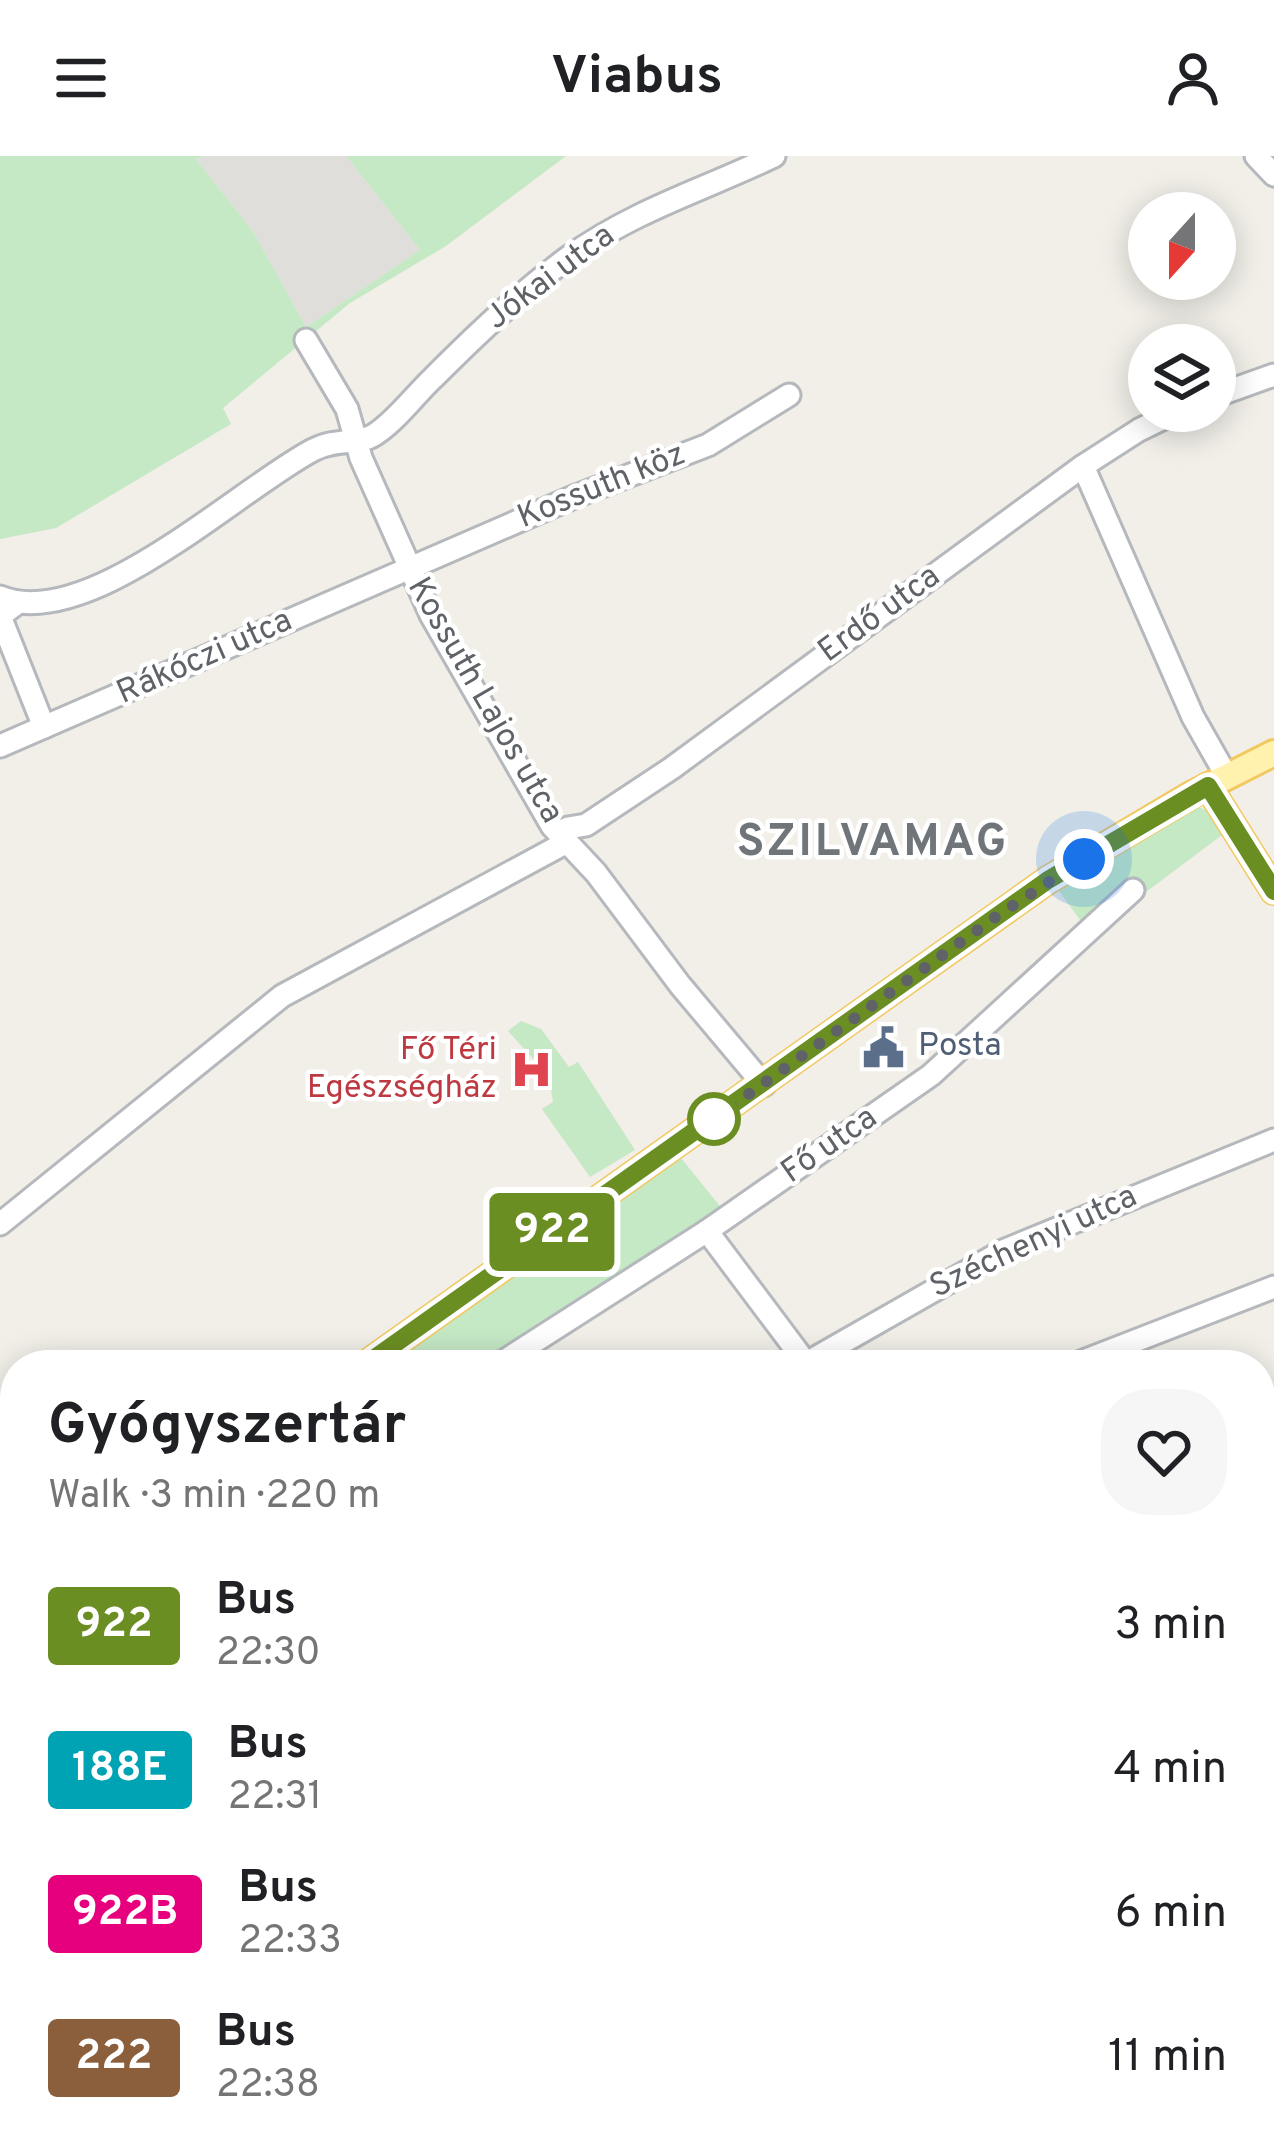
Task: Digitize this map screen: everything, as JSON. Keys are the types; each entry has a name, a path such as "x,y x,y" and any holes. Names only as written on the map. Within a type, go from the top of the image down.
{"main road":[{"path":"386,1350 1048,880 1274,753"},
{"path":"1217,781 1274,891"}],"street":[{"name":"Jókai utca","path":"357,441 375,435 493,318 570,256 648,208 773,156"},
{"path":"1256,156 1274,175"},
{"name":"Kossuth Lajos utca","path":"306,340 347,409 409,568 451,652 567,842 764,1084"},
{"path":"1236,389 1274,375"},
{"name":"Kossuth köz","path":"409,568 708,445 789,395"},
{"name":"Erdő utca","path":"567,842 583,841 586,826 1136,432"},
{"path":"44,727 0,616 8,601 98,586 150,560 274,472 328,442 357,441"},
{"path":"1083,466 1217,781"},
{"name":"Rákóczi utca","path":"0,746 409,568"},
{"path":"0,1224 282,996 567,842"},
{"name":"Fő utca","path":"521,1350 707,1231 931,1076 1133,890"},
{"name":"Széchenyi utca","path":"829,1350 1003,1251 1274,1140"},
{"path":"707,1231 794,1350"},
{"path":"1112,1350 1274,1287"}],"shaded area":[{"path":"346,156 420,250 306,327 254,233 196,159"}],"green space":[{"path":"0,156 205,156 196,159 254,233 306,327 420,250 346,156 566,156 446,246 350,303 223,408 231,424 56,528 0,539"},
{"path":"1195,806 1212,812 1226,832 1138,898 1083,924 1059,891 1178,812"},
{"path":"521,1021 541,1029 569,1067 578,1062 635,1150 590,1177 542,1109 553,1102 549,1076 508,1031"},
{"path":"672,1147 728,1216 521,1350 387,1350"}],"bus line":[{"name":"922","path":"386,1350 1048,880 1208,786 1274,891"}],"place":[{"name":"Posta","path":"884,1047"},
{"name":"Fő Téri Egészségház","path":"531,1070"}],"district":[{"name":"SZILVAMAG","path":"873,843"}],"route":[{"path":"714,1119 1084,859"}]}
